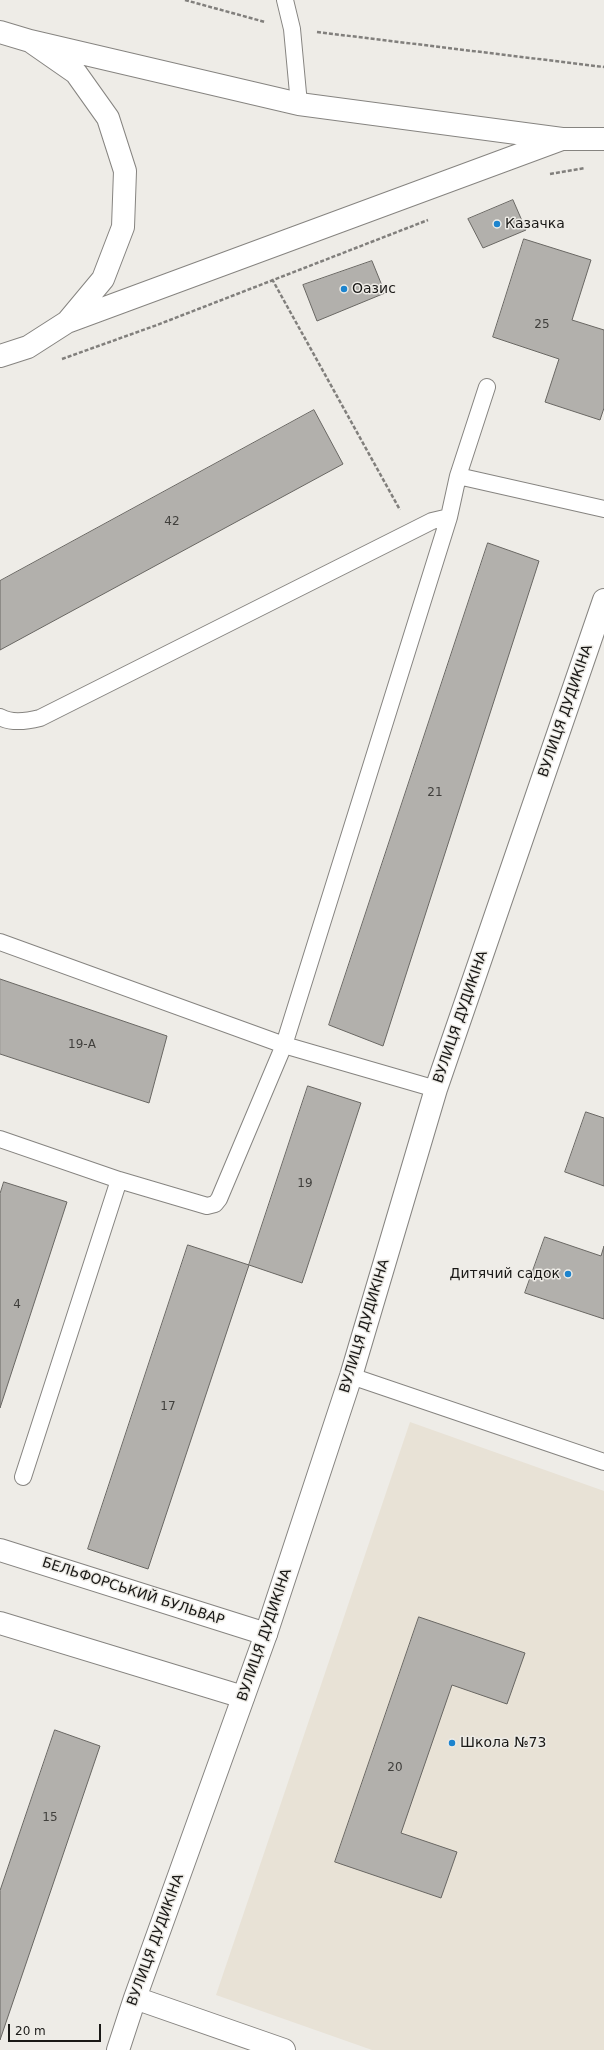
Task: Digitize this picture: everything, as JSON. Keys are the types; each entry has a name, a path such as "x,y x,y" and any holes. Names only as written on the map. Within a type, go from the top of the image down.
{"street":[{"path":"0,32 30,41 299,104 562,139 603,137"},
{"path":"30,41 76,73 108,118 124,171 123,227 103,279 67,322"},
{"path":"0,356 28,347 67,322 562,139"},
{"name":"ВУЛИЦЯ ДУДИКІНА","path":"118,2050 135,1998 266,1634 351,1376 436,1089 604,600"},
{"name":"БЕЛЬФОРСЬКИЙ БУЛЬВАР","path":"0,1550 266,1634"},
{"path":"0,1623 243,1697"},
{"path":"135,1998 284,2050"}],"lane":[{"path":"285,0 292,29 299,104"},
{"path":"0,1139 118,1180 207,1206 215,1204 219,1199 284,1045 449,517 458,476 486,387"},
{"path":"458,476 604,509"},
{"path":"0,717 23,722 40,718 432,521 449,517"},
{"path":"0,942 284,1045 436,1089"},
{"path":"23,1477 118,1180"},
{"path":"351,1376 604,1462"}],"path":[{"path":"185,0 292,29 604,67"},
{"path":"545,175 589,167"},
{"path":"61,360 157,325 272,279 361,247 434,218"},
{"path":"272,279 412,531"}],"shaded area":[{"name":"Школа №73","path":"410,1422 604,1491 604,2050 372,2050 216,1995"}],"building":[{"name":"Казачка","path":"513,200 526,230 483,248 468,219"},
{"path":"524,239 591,260 572,320 604,330 604,408 600,420 545,402 559,359 493,337"},
{"name":"Оазис","path":"372,261 385,293 317,321 303,285"},
{"path":"314,410 343,464 0,650 0,581"},
{"path":"488,543 539,561 383,1046 329,1025"},
{"path":"0,979 167,1036 149,1103 0,1054"},
{"path":"308,1086 361,1103 302,1283 249,1265"},
{"path":"586,1112 604,1118 604,1186 565,1172"},
{"path":"4,1182 67,1202 0,1408 0,1194"},
{"name":"Дитячий садок","path":"545,1237 601,1256 604,1246 604,1319 525,1293"},
{"path":"188,1245 249,1265 148,1569 88,1549"},
{"path":"419,1617 525,1653 507,1704 452,1685 401,1833 457,1852 441,1898 335,1862"},
{"path":"55,1730 100,1746 0,2040 0,1891"}],"place":[{"name":"Казачка","path":"497,224"},
{"name":"Оазис","path":"344,289"},
{"name":"Дитячий садок","path":"568,1274"},
{"name":"Школа №73","path":"452,1743"}]}
